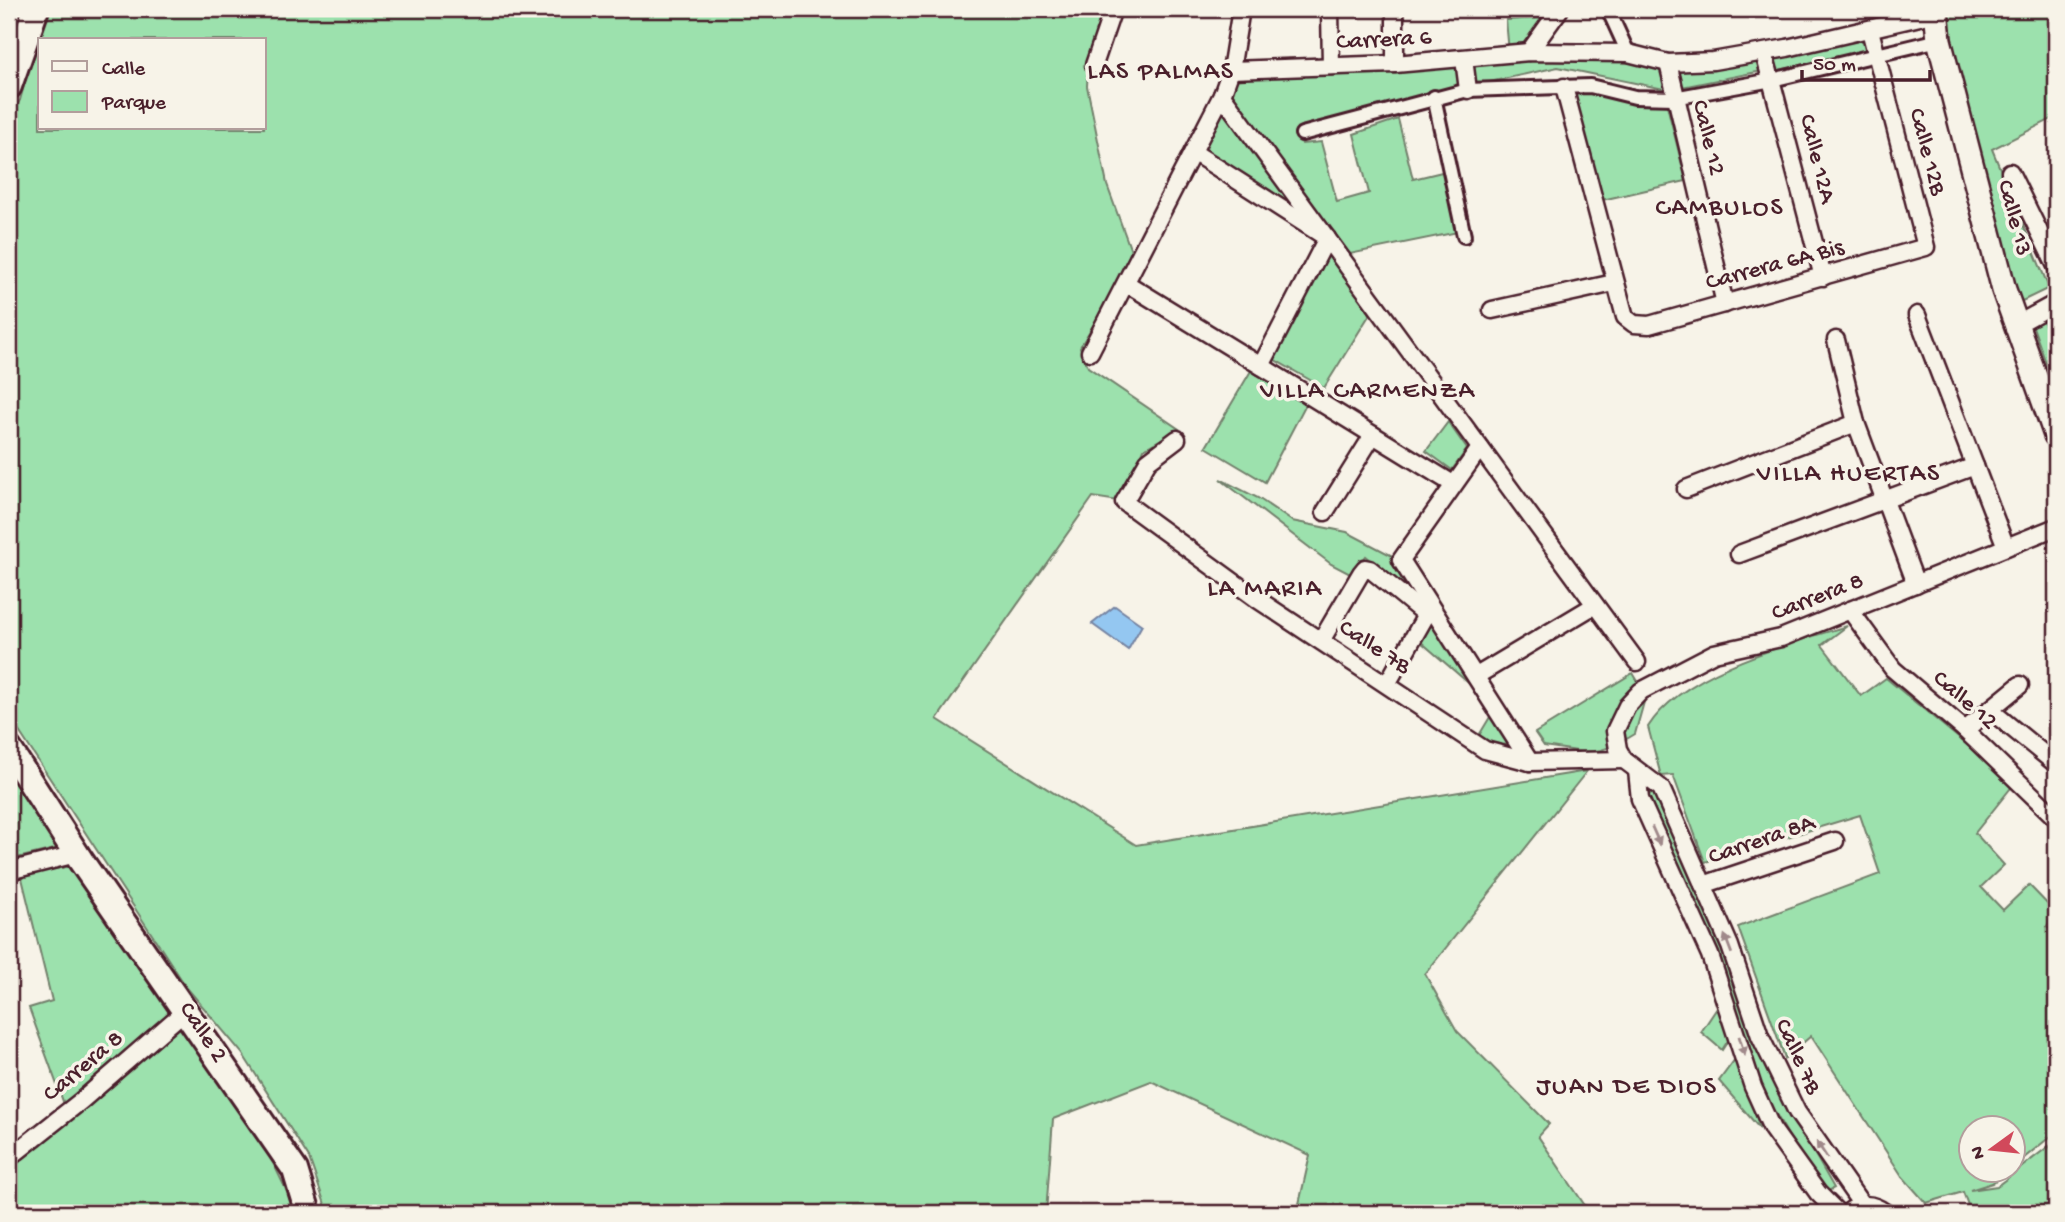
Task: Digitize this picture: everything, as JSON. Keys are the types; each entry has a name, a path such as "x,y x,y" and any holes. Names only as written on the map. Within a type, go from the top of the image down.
{"main road":[{"path":"9,86 36,9"},
{"name":"Calle 13","path":"1937,11 1939,40 2016,325 2056,435"},
{"name":"Calle 2","path":"9,750 79,857 295,1170 308,1213"}],"street":[{"path":"1094,65 1113,9"},
{"path":"1090,352 1222,95 1231,70 1241,9"},
{"path":"1330,9 1331,66"},
{"path":"1395,9 1395,64"},
{"path":"1529,52 1560,9"},
{"path":"1608,9 1628,53"},
{"name":"Carrera 6","path":"1231,70 1395,64 1529,52 1628,53 1668,63 1764,53 1870,30 1937,11"},
{"name":"Calle 12B","path":"1870,30 1926,247"},
{"path":"1302,134 1468,90 1590,86 1635,97 1674,98 1772,80 1939,40"},
{"name":"Calle 12A","path":"1764,53 1823,277"},
{"path":"1464,59 1468,90"},
{"name":"Calle 12","path":"1668,63 1674,98 1725,304"},
{"path":"1492,310 1614,283 1564,87"},
{"path":"1222,95 1637,662"},
{"path":"1434,97 1464,236"},
{"path":"1193,152 1327,238"},
{"path":"2010,172 2056,266"},
{"path":"1261,366 1327,238"},
{"name":"Carrera 6A Bis","path":"1614,283 1625,317 1634,324 1649,325 1926,247"},
{"path":"1126,283 1453,484"},
{"path":"2016,325 2056,303"},
{"path":"1917,315 2006,547"},
{"path":"1836,340 1856,423 1916,584"},
{"path":"1686,489 1856,423"},
{"path":"1325,512 1373,435"},
{"name":"Calle 7B","path":"1177,439 1148,461 1124,502 1257,600 1485,750 1530,762 1631,766"},
{"path":"1480,448 1401,560 1478,675 1530,762"},
{"path":"1739,554 1975,466"},
{"name":"Carrera 8","path":"1615,731 1627,706 1659,681 1714,653 1781,638 2056,527"},
{"path":"1321,641 1361,573 1365,568 1370,569 1421,611 1424,617 1387,684"},
{"path":"1478,675 1595,605"},
{"name":"Calle 12","path":"1850,610 1893,669 1965,730 2056,818"},
{"path":"1965,730 2020,685"},
{"path":"1990,710 2056,764"},
{"name":"Calle 7B","path":"1615,731 1618,749 1631,766 1661,788 1703,885 1770,1058 1797,1112 1862,1205"},
{"name":"Calle 7B","path":"1631,766 1640,799 1710,955 1753,1087 1772,1129 1818,1193 1839,1213"},
{"name":"Carrera 8A","path":"1703,885 1835,841"},
{"path":"9,871 79,857"},
{"name":"Carrera 8","path":"9,1158 81,1101 186,1010"},
{"path":"1847,1213 1862,1205 1880,1208 1886,1213"}],"green space":[{"path":"45,9 1108,9 1088,68 1087,86 1107,185 1131,251 1115,289 1080,347 1088,367 1179,429 1144,449 1124,502 1093,497 937,719 1136,845 1587,771 1425,974 1457,1031 1549,1124 1538,1136 1590,1213 1297,1213 1310,1155 1151,1081 1053,1119 1046,1213 328,1213 309,1158 242,1053 187,988 9,716 9,118 20,100"},
{"path":"1541,9 1555,9 1525,51 1509,52 1506,20 1540,18"},
{"path":"1948,9 2056,9 2056,117 1992,149 2049,288 2020,302 1980,152 1963,100"},
{"path":"1868,39 1870,54 1778,70 1774,57"},
{"path":"1581,57 1664,67 1664,89 1558,67 1471,86 1468,62"},
{"path":"1759,60 1762,71 1677,88 1673,72"},
{"path":"1461,63 1464,85 1297,130 1302,144 1321,142 1337,202 1369,193 1354,134 1398,119 1413,179 1446,171 1458,232 1350,254 1231,94 1238,77"},
{"path":"1565,81 1665,97 1686,181 1602,200"},
{"path":"1224,106 1312,224 1206,156 1202,147"},
{"path":"1328,250 1370,314 1324,388 1270,357"},
{"path":"2042,318 2056,349 2056,391 2032,324"},
{"path":"1252,369 1308,400 1265,482 1206,447"},
{"path":"1448,422 1467,449 1452,470 1426,451"},
{"path":"1220,479 1258,498 1292,521 1347,532 1404,562 1526,747 1491,743 1478,737 1496,707 1420,641 1427,605 1366,556 1352,575 1331,564"},
{"path":"1847,626 1822,645 1861,696 1886,678 2014,784 1975,833 2004,865 1981,887 2003,910 2029,885 2055,912 2047,926 2056,936 2056,1132 2026,1156 2026,1114 1956,1114 1956,1184 1989,1184 1970,1190 2000,1184 2026,1184 2026,1164 2049,1146 2056,1156 2056,1213 1971,1213 1963,1192 1926,1203 1902,1176 1811,1036 1785,1058 1738,927 1880,874 1860,815 1705,862 1673,775 1661,776 1648,727 1664,708 1710,676 1795,642"},
{"path":"1633,673 1646,695 1635,734 1601,750 1571,750 1544,746 1535,733"},
{"path":"9,762 63,847 9,860"},
{"path":"1658,790 1792,1114 1834,1188 1823,1194 1764,1094 1643,797"},
{"path":"72,866 172,1014 64,1104 29,1008 52,1001 21,874"},
{"path":"1719,1005 1729,1039 1722,1050 1701,1032"},
{"path":"179,1026 214,1069 245,1114 273,1162 296,1213 9,1213 9,1168"},
{"path":"1738,1055 1760,1129 1719,1081"}],"water":[{"path":"1115,606 1142,625 1128,650 1092,624"}],"district":[{"name":"LAS PALMAS","path":"1161,73"},
{"name":"CAMBULOS","path":"1720,209"},
{"name":"VILLA CARMENZA","path":"1368,392"},
{"name":"VILLA HUERTAS","path":"1849,475"},
{"name":"LA MARIA","path":"1265,590"},
{"name":"JUAN DE DIOS","path":"1627,1088"}]}
